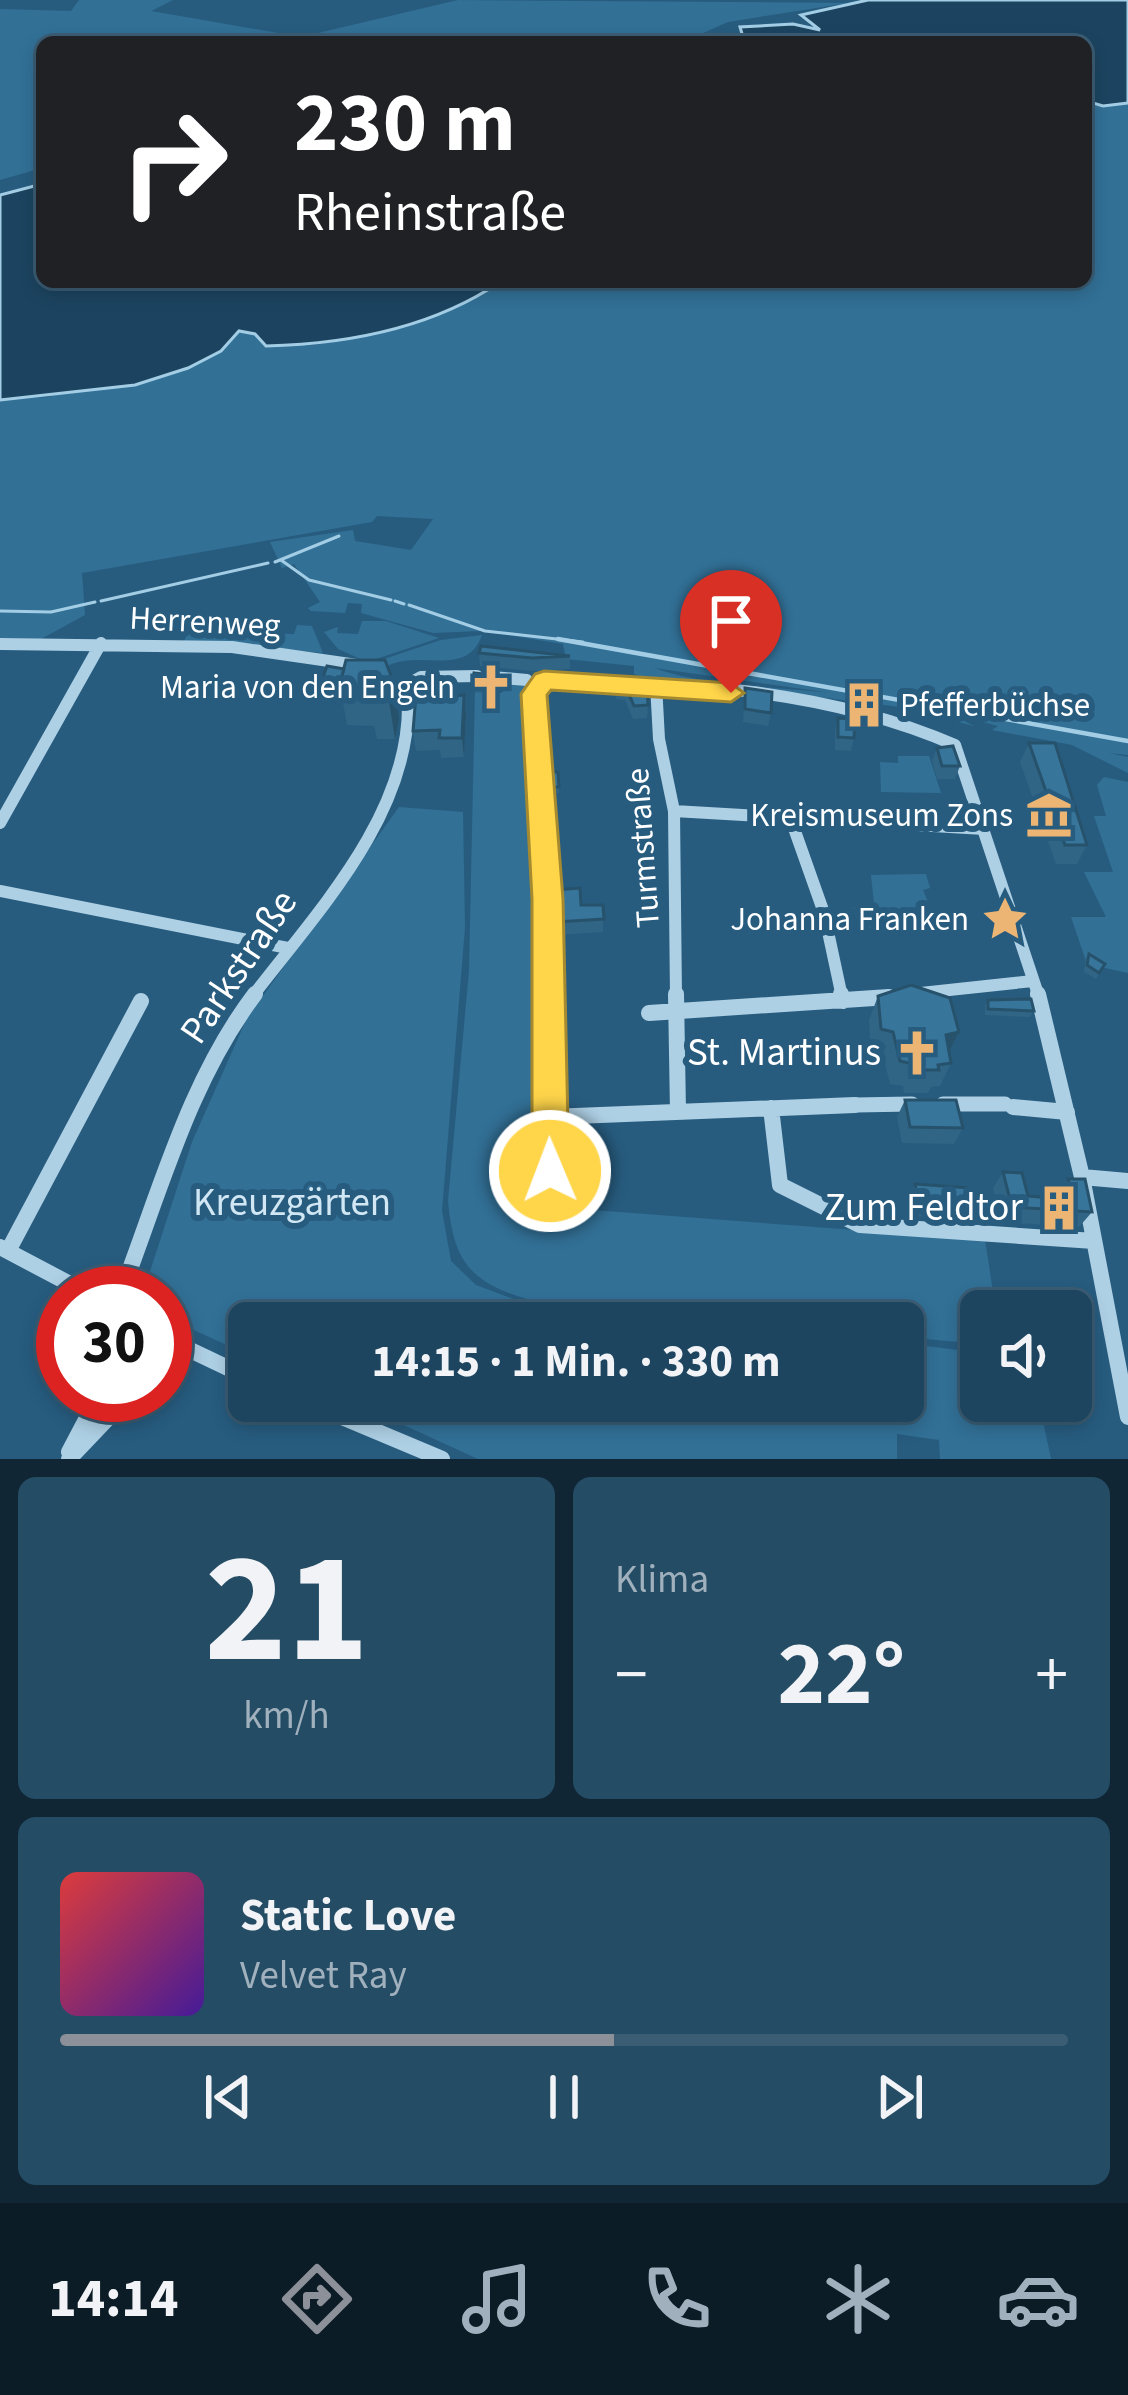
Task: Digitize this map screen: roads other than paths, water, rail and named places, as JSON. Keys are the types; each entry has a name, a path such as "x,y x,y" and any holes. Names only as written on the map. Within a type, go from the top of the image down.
{"street":[{"path":"0,823 101,643"},
{"name":"Herrenweg","path":"0,644 232,647 330,659 365,668 400,688"},
{"path":"400,688 421,677 480,676 656,685 892,716 956,745 1033,981 1067,1112 1128,1417"},
{"path":"535,681 548,899 552,1177"},
{"name":"Turmstraße","path":"656,685 659,740 674,812 678,1112"},
{"name":"Parkstraße","path":"132,1266 221,1044 398,787 410,706 400,688"},
{"path":"674,812 984,829"},
{"path":"790,817 824,913 843,1001"},
{"path":"0,891 288,948"},
{"path":"649,1013 843,1001 1033,981"},
{"path":"36,1266 4,1249 141,1001"},
{"path":"550,1117 855,1105 1009,1106 1067,1112"},
{"path":"771,1108 780,1185 860,1225 1094,1241"},
{"path":"1082,1177 1128,1181"},
{"path":"192,1356 228,1370"},
{"path":"67,1459 86,1422"},
{"path":"67,1459 103,1422"},
{"path":"354,1422 442,1459"}],"waterway":[{"path":"275,562 339,536"},
{"path":"281,560 309,580 391,600"},
{"path":"101,601 268,563"},
{"path":"395,601 404,604"},
{"path":"0,611 51,612 95,602"},
{"path":"409,605 485,631 561,640"},
{"path":"561,640 583,642"},
{"path":"561,640 1128,741"}],"place":[{"name":"Maria von den Engeln","path":"491,687"},
{"name":"Pfefferbüchse","path":"864,705"},
{"name":"Kreismuseum Zons","path":"1049,815"},
{"name":"Johanna Franken","path":"1005,919"},
{"name":"St. Martinus","path":"917,1053"},
{"name":"Zum Feldtor","path":"1059,1208"}],"park label":[{"name":"Kreuzgärten","path":"292,1203"}]}
